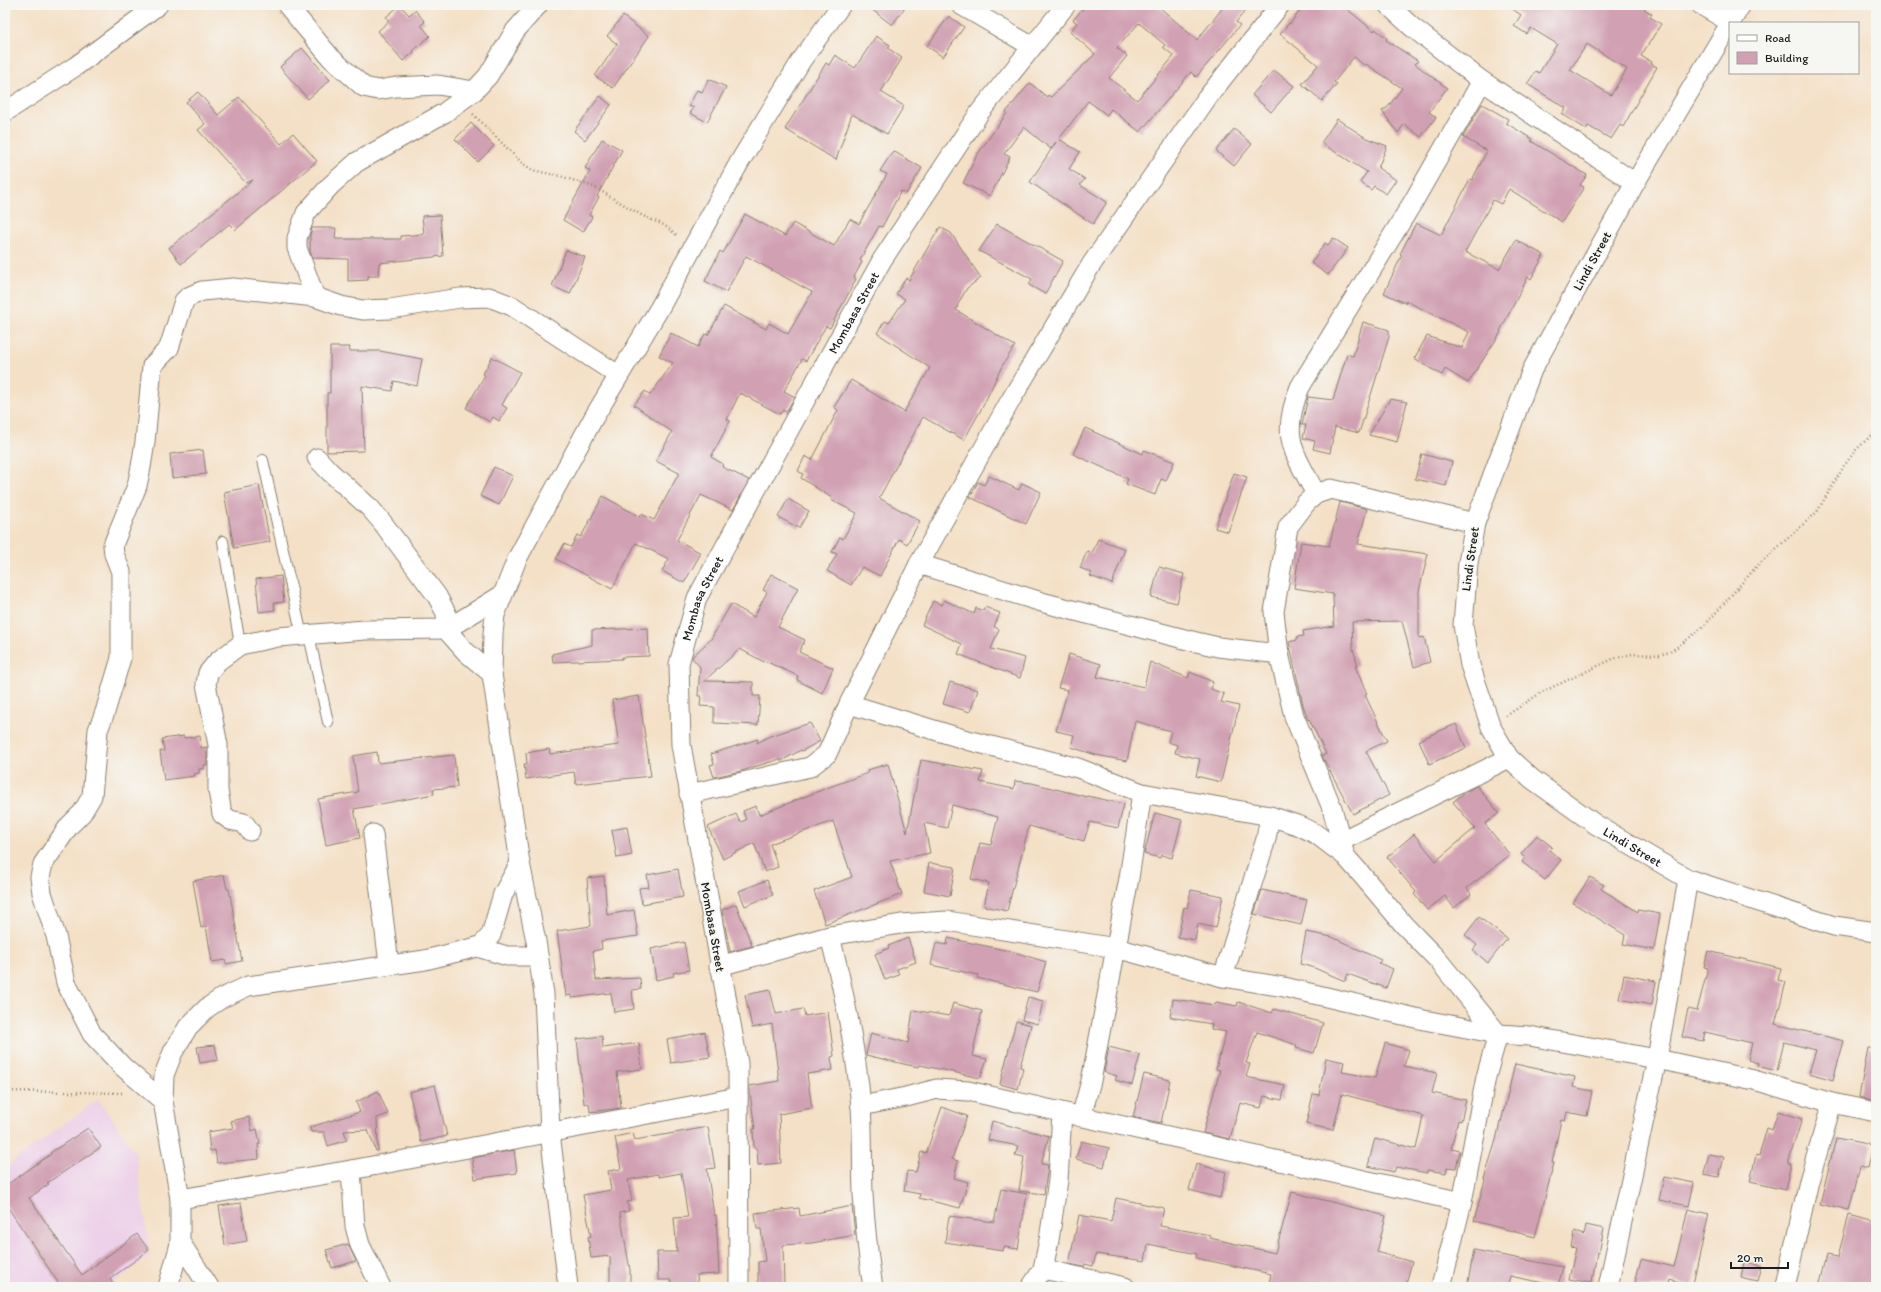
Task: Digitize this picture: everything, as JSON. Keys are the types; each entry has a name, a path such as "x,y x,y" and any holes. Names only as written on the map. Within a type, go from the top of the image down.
{"street":[{"path":"5,112 76,66 158,5"},
{"path":"288,5 331,58 364,87 378,90 396,87 438,85 467,96"},
{"path":"315,297 297,248 296,238 306,212 330,186 357,162 467,96 488,76 515,31 538,5"},
{"path":"568,1287 550,1132 544,994 520,862 492,674 495,615 517,559 618,375 659,309 739,163 801,61 841,5"},
{"path":"961,5 1031,46"},
{"name":"Mombasa Street","path":"739,1287 738,1063 719,966 681,745 679,664 697,598 882,260 980,112 1031,46 1066,5"},
{"path":"689,794 810,766 817,763 827,754 849,704 919,564 1009,403 1091,265 1207,98 1280,5"},
{"path":"1388,5 1412,27 1482,81 1635,183"},
{"path":"1700,5 1730,22"},
{"name":"Lindi Street","path":"1730,22 1741,5"},
{"name":"Lindi Street","path":"1729,24 1635,183 1532,370 1475,523 1468,563 1462,625 1470,665 1491,727 1509,758 1532,780 1595,824 1688,880 1834,926 1876,932"},
{"path":"1316,494 1294,451 1289,431 1292,406 1300,387 1413,202 1482,81"},
{"path":"158,1096 123,1067 88,1028 66,983 56,936 42,893 40,877 43,864 70,826 82,813 92,796 98,730 121,658 121,572 114,554 113,545 137,486 145,442 152,366 168,348 184,301 196,293 212,289 233,288 315,297 341,306 364,310 390,309 460,298 489,297 512,306 618,375"},
{"path":"317,458 329,472 370,508 412,560 441,604 447,618 447,629 461,647 492,674"},
{"path":"1475,523 1331,489 1316,494 1306,503 1288,527 1274,612 1279,654 1294,716 1332,808 1343,848 1404,925 1438,960 1498,1034"},
{"path":"919,564 1045,603 1192,641 1218,647 1279,654"},
{"path":"250,831 244,823 230,820 222,814 218,790 218,745 214,717 206,684 208,673 218,661 240,645 278,637 365,630 447,629 502,595"},
{"path":"849,704 967,740 1078,768 1142,793 1270,816 1300,826 1343,848"},
{"path":"1343,848 1509,758"},
{"path":"1081,1117 1091,1081 1116,948 1142,793"},
{"path":"1223,977 1266,839 1270,816"},
{"path":"373,834 389,964"},
{"path":"168,1287 180,1242 180,1199 158,1096 173,1052 188,1027 207,1008 222,998 248,986 389,964 425,960 484,944 491,935 503,894 520,862"},
{"path":"1608,1287 1657,1059 1688,880"},
{"path":"719,966 830,936 901,924 947,921 1116,948 1223,977 1284,987 1424,1020 1498,1034 1529,1036 1657,1059 1754,1080 1832,1103 1876,1112"},
{"path":"830,936 848,1011 861,1106 863,1194 867,1248 872,1287"},
{"path":"477,947 488,952 507,956 538,956"},
{"path":"1441,1287 1462,1202 1486,1077 1498,1034"},
{"path":"861,1106 937,1089 968,1091 1462,1202"},
{"path":"180,1199 351,1170 738,1097"},
{"path":"1785,1287 1809,1181 1832,1103"},
{"path":"1031,1287 1043,1269 1049,1240 1058,1180 1062,1113"},
{"path":"351,1170 355,1226 360,1245 381,1287"},
{"path":"180,1242 209,1287"},
{"path":"1043,1269 1125,1287"}],"lane":[{"path":"264,460 305,636 328,722"},
{"path":"223,541 240,645"}],"path":[{"path":"467,96 469,109 522,163 532,170 560,176 594,187 644,216 664,225 694,247"},
{"path":"1491,727 1542,692 1613,660 1632,654 1659,655 1670,652 1688,639 1705,625 1757,566 1817,512 1851,456 1876,431"},
{"path":"5,1092 158,1096"}],"shaded area":[{"path":"98,1099 136,1153 150,1256 108,1287 5,1287 5,1168"}],"building":[{"path":"400,5 409,15 415,10 425,22 421,25 430,36 413,50 414,52 403,61 378,31 389,21 386,17"},
{"path":"866,5 907,5 892,25"},
{"path":"1086,5 1157,5 1197,40 1225,5 1250,5 1236,22 1240,25 1216,54 1196,77 1191,72 1140,132 1111,109 1107,115 1088,101 1059,139 1080,152 1069,169 1085,179 1080,185 1107,202 1093,224 1030,182 1056,142 1051,149 1024,127 1004,154 1010,157 990,196 963,183 977,155 1007,113 1006,112 1030,83 1047,97 1048,95 1051,97 1095,54 1070,32 1077,23 1073,20","holes":["1139,23 1165,45 1163,47 1174,56 1137,100 1109,78 1127,56 1117,48"]},
{"path":"1304,5 1342,5 1374,31 1375,29 1387,38 1386,40 1418,61 1415,64 1447,88 1429,112 1436,117 1421,137 1404,124 1398,133 1382,111 1388,107 1402,88 1366,64 1365,66 1354,57 1334,82 1337,84 1322,101 1302,84 1318,65 1280,34 1289,23 1290,24"},
{"path":"1507,5 1638,5 1652,14 1650,17 1661,24 1641,56 1652,62 1651,64 1657,67 1623,127 1620,125 1611,139 1588,126 1586,129 1562,114 1566,108 1527,84 1536,71 1539,73 1557,44 1531,28 1527,34 1514,26 1521,15","holes":["1587,44 1627,69 1611,95 1570,70"]},
{"path":"623,16 649,36 613,88 595,76 617,44 607,36"},
{"path":"949,16 964,27 943,57 927,46"},
{"path":"876,36 890,45 888,48 902,58 881,92 904,106 887,134 852,114 836,160 785,129 826,63 829,65 835,55 855,68"},
{"path":"302,48 330,80 308,99 280,67"},
{"path":"1274,70 1294,86 1271,112 1252,95"},
{"path":"709,79 726,87 707,122 690,113 694,108 689,106 697,90 702,92"},
{"path":"198,92 218,115 239,97 281,144 293,133 317,161 235,230 229,224 181,264 169,248 253,180 246,183 198,130 205,124 186,102"},
{"path":"600,96 611,105 585,140 574,131"},
{"path":"1482,104 1508,119 1506,123 1532,139 1531,141 1587,175 1580,185 1584,187 1562,222 1509,189 1501,204 1493,200 1465,252 1499,269 1516,240 1544,255 1531,279 1528,277 1500,331 1501,332 1468,383 1445,369 1442,375 1414,359 1427,336 1462,348 1469,332 1406,301 1405,303 1384,293 1402,255 1400,254 1416,223 1441,235 1470,179 1472,180 1487,151 1463,137"},
{"path":"1337,119 1366,138 1387,146 1378,168 1396,180 1386,194 1374,186 1371,190 1360,182 1367,172 1321,143"},
{"path":"471,123 494,146 478,162 455,139"},
{"path":"1234,129 1252,144 1234,166 1216,151"},
{"path":"602,139 622,150 597,196 599,197 589,215 592,217 583,232 563,220 590,171 585,168"},
{"path":"893,151 922,168 906,194 901,191 882,227 879,226 860,260 862,262 854,277 856,279 830,328 826,326 806,361 802,359 784,391 795,397 786,412 783,410 780,414 740,393 727,419 730,421 711,457 723,464 722,467 749,480 733,510 701,495 677,540 701,553 684,583 662,571 669,559 636,543 612,589 556,559 564,544 571,547 577,535 581,537 603,496 640,517 641,514 654,520 679,473 656,461 672,432 634,405 645,391 650,395 673,363 659,356 671,333 698,347 705,334 708,335 724,306 766,329 769,323 788,334 812,292 746,256 726,292 705,281 720,251 723,253 745,214 785,236 793,223 834,246 850,219 859,224 887,174 880,171"},
{"path":"440,215 443,256 379,263 378,276 368,276 368,280 348,281 348,259 312,258 310,251 310,235 312,228 336,228 335,239 401,239 401,236 424,234 422,216"},
{"path":"997,224 1063,261 1045,294 1029,285 1032,279 979,251"},
{"path":"940,227 951,233 981,278 967,288 956,310 1015,346 1002,366 983,406 964,440 923,417 879,498 920,521 907,544 899,539 880,576 862,567 851,585 827,571 837,554 832,552 840,537 843,539 857,513 831,500 832,498 801,478 803,474 798,471 805,456 812,460 838,410 834,407 851,380 904,412 930,368 877,333 885,321 889,323 905,299 896,294 906,278 909,280"},
{"path":"1333,238 1348,248 1328,275 1311,263 1325,243 1328,245"},
{"path":"566,250 585,257 570,294 552,286"},
{"path":"1363,322 1389,330 1389,337 1359,433 1335,427 1330,453 1313,449 1315,441 1303,438 1306,425 1302,425 1308,397 1333,400 1347,354 1353,356"},
{"path":"330,347 350,347 349,351 380,351 422,359 417,386 394,381 392,391 362,386 364,451 327,452 327,393 330,393"},
{"path":"492,357 520,372 502,405 507,408 499,421 493,417 490,422 466,408 485,375 483,374"},
{"path":"1390,399 1407,402 1397,442 1369,435"},
{"path":"1085,428 1143,454 1144,450 1174,462 1166,481 1161,479 1155,495 1126,484 1128,479 1073,454"},
{"path":"203,450 206,474 172,478 170,454"},
{"path":"1422,454 1452,462 1446,486 1415,479"},
{"path":"494,467 513,476 499,505 480,496"},
{"path":"1234,473 1247,477 1228,532 1215,528"},
{"path":"989,476 1019,490 1022,483 1041,492 1026,524 970,497 978,482 984,485"},
{"path":"259,485 270,542 234,548 224,492"},
{"path":"788,499 809,511 799,528 778,517"},
{"path":"1340,502 1367,509 1358,544 1428,554 1419,591 1419,638 1424,637 1430,662 1414,667 1402,621 1352,622 1353,649 1358,666 1355,666 1367,694 1365,695 1387,741 1366,751 1389,795 1353,814 1322,756 1326,754 1309,719 1308,720 1303,705 1289,642 1297,640 1297,637 1304,636 1303,631 1334,626 1333,594 1294,588 1301,542 1329,546"},
{"path":"1098,539 1125,549 1112,584 1090,576 1092,573 1080,568 1087,551 1092,553"},
{"path":"1159,567 1184,574 1177,603 1151,597"},
{"path":"771,574 798,588 778,627 805,640 799,652 833,668 822,693 797,680 798,676 765,661 764,662 740,649 704,681 753,682 753,696 760,696 758,725 714,723 714,707 700,706 701,696 698,696 700,667 692,658 711,639 731,604 754,617 767,592 763,590"},
{"path":"281,576 284,602 274,603 275,610 259,612 256,579"},
{"path":"944,600 974,614 976,608 983,611 985,607 1000,613 994,627 999,629 991,649 1025,658 1020,678 958,654 962,644 922,625 933,601 942,605"},
{"path":"648,628 649,656 622,657 622,659 553,662 552,654 592,645 592,630"},
{"path":"1069,654 1101,664 1097,677 1144,687 1150,662 1188,678 1190,672 1213,682 1211,689 1224,694 1221,702 1239,706 1221,782 1196,776 1200,759 1175,753 1177,745 1168,742 1171,731 1135,721 1127,761 1096,755 1071,747 1074,735 1056,731 1068,690 1058,688"},
{"path":"950,682 978,690 970,712 943,704"},
{"path":"639,696 651,776 576,784 574,772 526,779 524,764 527,764 526,753 549,749 550,754 619,745 612,700"},
{"path":"810,723 820,741 781,761 780,759 741,771 714,777 710,765 714,764 711,754 758,739 757,743 770,736"},
{"path":"1456,724 1466,748 1429,764 1419,740"},
{"path":"184,736 184,738 200,736 201,748 207,747 207,765 204,765 204,769 199,769 199,773 194,774 195,776 164,780 160,751 164,751 162,739"},
{"path":"377,752 378,763 454,755 457,787 433,789 434,794 354,809 360,838 326,845 318,799 358,792 353,756"},
{"path":"921,760 983,771 980,782 1014,789 1015,781 1032,783 1087,797 1124,804 1118,828 1090,822 1084,841 1029,826 1007,911 984,906 989,883 971,879 980,843 991,845 998,817 952,805 947,828 924,823 930,853 890,861 902,894 825,924 814,891 852,877 833,821 770,844 778,867 765,872 754,843 723,859 708,827 736,814 740,822 746,820 743,811 756,806 759,815 868,773 867,770 888,764 907,833"},
{"path":"1477,786 1499,813 1485,824 1510,855 1467,888 1471,894 1454,908 1445,896 1427,910 1414,894 1416,892 1387,857 1414,834 1436,861 1475,828 1453,802 1465,792"},
{"path":"1155,813 1182,820 1172,858 1161,855 1160,858 1144,854"},
{"path":"627,827 632,855 617,858 612,830"},
{"path":"1537,835 1552,847 1549,850 1561,860 1545,880 1522,862 1525,858 1521,854"},
{"path":"929,863 955,867 950,896 924,891"},
{"path":"678,869 683,897 642,904 639,888 649,887 647,875"},
{"path":"224,875 227,889 229,889 242,961 226,964 225,960 212,962 206,926 201,928 193,881"},
{"path":"604,876 607,915 634,910 638,936 601,941 602,949 593,951 596,980 640,978 641,989 632,990 634,1009 614,1012 611,993 572,998 572,995 566,996 557,931 591,926 587,878"},
{"path":"1590,877 1604,885 1601,889 1638,912 1638,910 1660,914 1654,950 1623,944 1625,935 1573,903"},
{"path":"767,880 773,895 745,906 739,891"},
{"path":"1191,890 1223,896 1216,928 1198,924 1195,940 1178,937 1184,907 1187,908"},
{"path":"1262,890 1307,900 1301,925 1254,914"},
{"path":"736,904 752,946 730,952 722,910"},
{"path":"1479,917 1507,939 1488,963 1473,950 1477,945 1465,935"},
{"path":"1306,932 1332,937 1381,960 1379,963 1393,969 1386,988 1348,974 1345,981 1312,967 1300,964"},
{"path":"908,938 916,962 897,969 899,975 885,980 875,954 889,948 888,946"},
{"path":"948,938 1014,952 1046,962 1037,992 977,978 978,975 931,965 936,943 947,945"},
{"path":"684,942 689,970 673,973 674,976 656,980 651,949"},
{"path":"1708,951 1781,968 1778,980 1786,982 1775,1024 1844,1041 1833,1080 1809,1073 1816,1050 1784,1042 1777,1071 1757,1066 1758,1063 1748,1060 1752,1043 1705,1032 1703,1041 1682,1037 1688,1009 1697,1011 1708,968 1704,967"},
{"path":"1624,975 1656,981 1652,1005 1619,999"},
{"path":"770,990 776,1014 803,1009 805,1016 828,1012 834,1056 831,1057 833,1070 807,1074 812,1108 779,1114 781,1163 758,1165 757,1148 754,1148 753,1129 755,1129 749,1086 779,1081 772,1024 752,1028 745,995"},
{"path":"1028,997 1043,1001 1038,1024 1022,1020"},
{"path":"1173,999 1215,1005 1216,1002 1237,1006 1238,1002 1272,1013 1274,1009 1323,1023 1314,1053 1296,1048 1297,1045 1257,1032 1246,1063 1250,1064 1246,1077 1285,1085 1282,1100 1264,1096 1261,1108 1240,1103 1230,1139 1203,1133 1220,1070 1216,1069 1226,1032 1211,1029 1212,1024 1170,1017"},
{"path":"953,1003 982,1011 972,1056 987,1059 980,1078 920,1065 919,1067 908,1065 866,1055 871,1033 908,1043 913,1010 949,1016"},
{"path":"1016,1021 1031,1025 1020,1067 1023,1068 1018,1089 1000,1084"},
{"path":"705,1032 710,1057 671,1063 667,1039"},
{"path":"602,1036 603,1048 639,1043 642,1069 617,1072 621,1108 590,1112 589,1103 584,1104 577,1039"},
{"path":"1385,1043 1409,1050 1404,1066 1437,1073 1432,1093 1466,1100 1461,1121 1458,1120 1451,1149 1460,1151 1456,1168 1447,1167 1446,1173 1427,1170 1427,1173 1396,1167 1394,1172 1368,1166 1375,1138 1416,1149 1423,1116 1342,1094 1333,1130 1306,1124 1313,1094 1319,1095 1326,1058 1344,1062 1342,1072 1375,1078"},
{"path":"215,1045 218,1060 200,1063 197,1047"},
{"path":"1109,1047 1140,1055 1132,1085 1115,1080 1117,1076 1104,1072"},
{"path":"1868,1048 1876,1048 1876,1101 1859,1097"},
{"path":"1515,1064 1575,1077 1573,1087 1592,1091 1587,1116 1567,1112 1565,1121 1561,1120 1552,1163 1554,1163 1535,1237 1474,1221"},
{"path":"1144,1074 1170,1080 1161,1123 1133,1117"},
{"path":"435,1085 447,1136 421,1142 409,1092"},
{"path":"378,1091 388,1114 377,1118 378,1151 376,1151 368,1130 344,1131 347,1140 328,1146 324,1132 311,1132 310,1127 360,1112 356,1102"},
{"path":"942,1107 967,1116 952,1159 958,1161 954,1178 968,1182 960,1208 919,1198 920,1194 904,1191 907,1171 916,1172 921,1152 926,1153"},
{"path":"1778,1111 1802,1119 1788,1163 1791,1163 1785,1190 1750,1182 1756,1155 1759,1156 1767,1128 1772,1130"},
{"path":"249,1117 252,1131 257,1129 260,1144 258,1144 259,1159 217,1163 215,1150 210,1151 208,1132 233,1128 231,1121"},
{"path":"992,1121 1049,1136 1041,1164 1048,1165 1044,1194 1019,1191 1024,1157 1015,1155 1018,1146 988,1140"},
{"path":"708,1127 715,1168 707,1169 714,1215 716,1215 719,1274 697,1275 698,1287 671,1287 671,1280 658,1280 657,1252 677,1252 674,1218 688,1217 681,1173 659,1177 658,1174 628,1180 632,1201 627,1202 629,1211 620,1213 630,1270 630,1287 610,1287 610,1256 591,1258 588,1237 591,1236 583,1195 611,1190 608,1171 621,1169 615,1137 633,1133 635,1140"},
{"path":"88,1128 101,1147 47,1183 49,1184 29,1198 82,1275 137,1234 149,1250 110,1279 116,1287 61,1287 5,1203 5,1186 51,1154 50,1153"},
{"path":"1836,1138 1872,1145 1867,1169 1860,1167 1849,1211 1820,1204"},
{"path":"1081,1141 1109,1148 1104,1167 1076,1159"},
{"path":"514,1150 517,1173 475,1179 472,1158"},
{"path":"1709,1154 1724,1157 1719,1177 1704,1174"},
{"path":"1196,1164 1226,1172 1220,1198 1189,1190"},
{"path":"1664,1177 1694,1183 1689,1206 1659,1200"},
{"path":"1001,1189 1027,1194 1018,1249 1004,1247 1003,1251 945,1242 949,1216 994,1222"},
{"path":"1292,1192 1386,1216 1377,1252 1412,1262 1405,1287 1268,1287 1271,1274 1196,1258 1197,1254 1148,1244 1145,1261 1096,1254 1093,1266 1085,1264 1084,1267 1069,1264 1079,1215 1111,1221 1116,1198 1164,1208 1160,1226 1210,1235 1210,1238 1275,1253"},
{"path":"241,1203 247,1241 225,1245 219,1206"},
{"path":"852,1206 855,1235 812,1243 783,1245 784,1287 758,1287 758,1262 765,1261 761,1229 757,1229 755,1213 799,1208 800,1216"},
{"path":"1688,1209 1709,1214 1692,1287 1669,1280 1667,1287 1634,1287 1641,1259 1674,1267"},
{"path":"1849,1215 1876,1222 1876,1287 1819,1287 1827,1254 1838,1256"},
{"path":"1586,1225 1604,1229 1599,1253 1597,1252 1592,1283 1569,1279 1576,1248 1571,1247 1574,1232 1584,1235"},
{"path":"348,1244 356,1261 332,1268 326,1250"},
{"path":"1474,1250 1563,1267 1558,1286 1510,1276 1507,1287 1467,1287"},
{"path":"1744,1262 1762,1266 1758,1281 1741,1277"}]}
